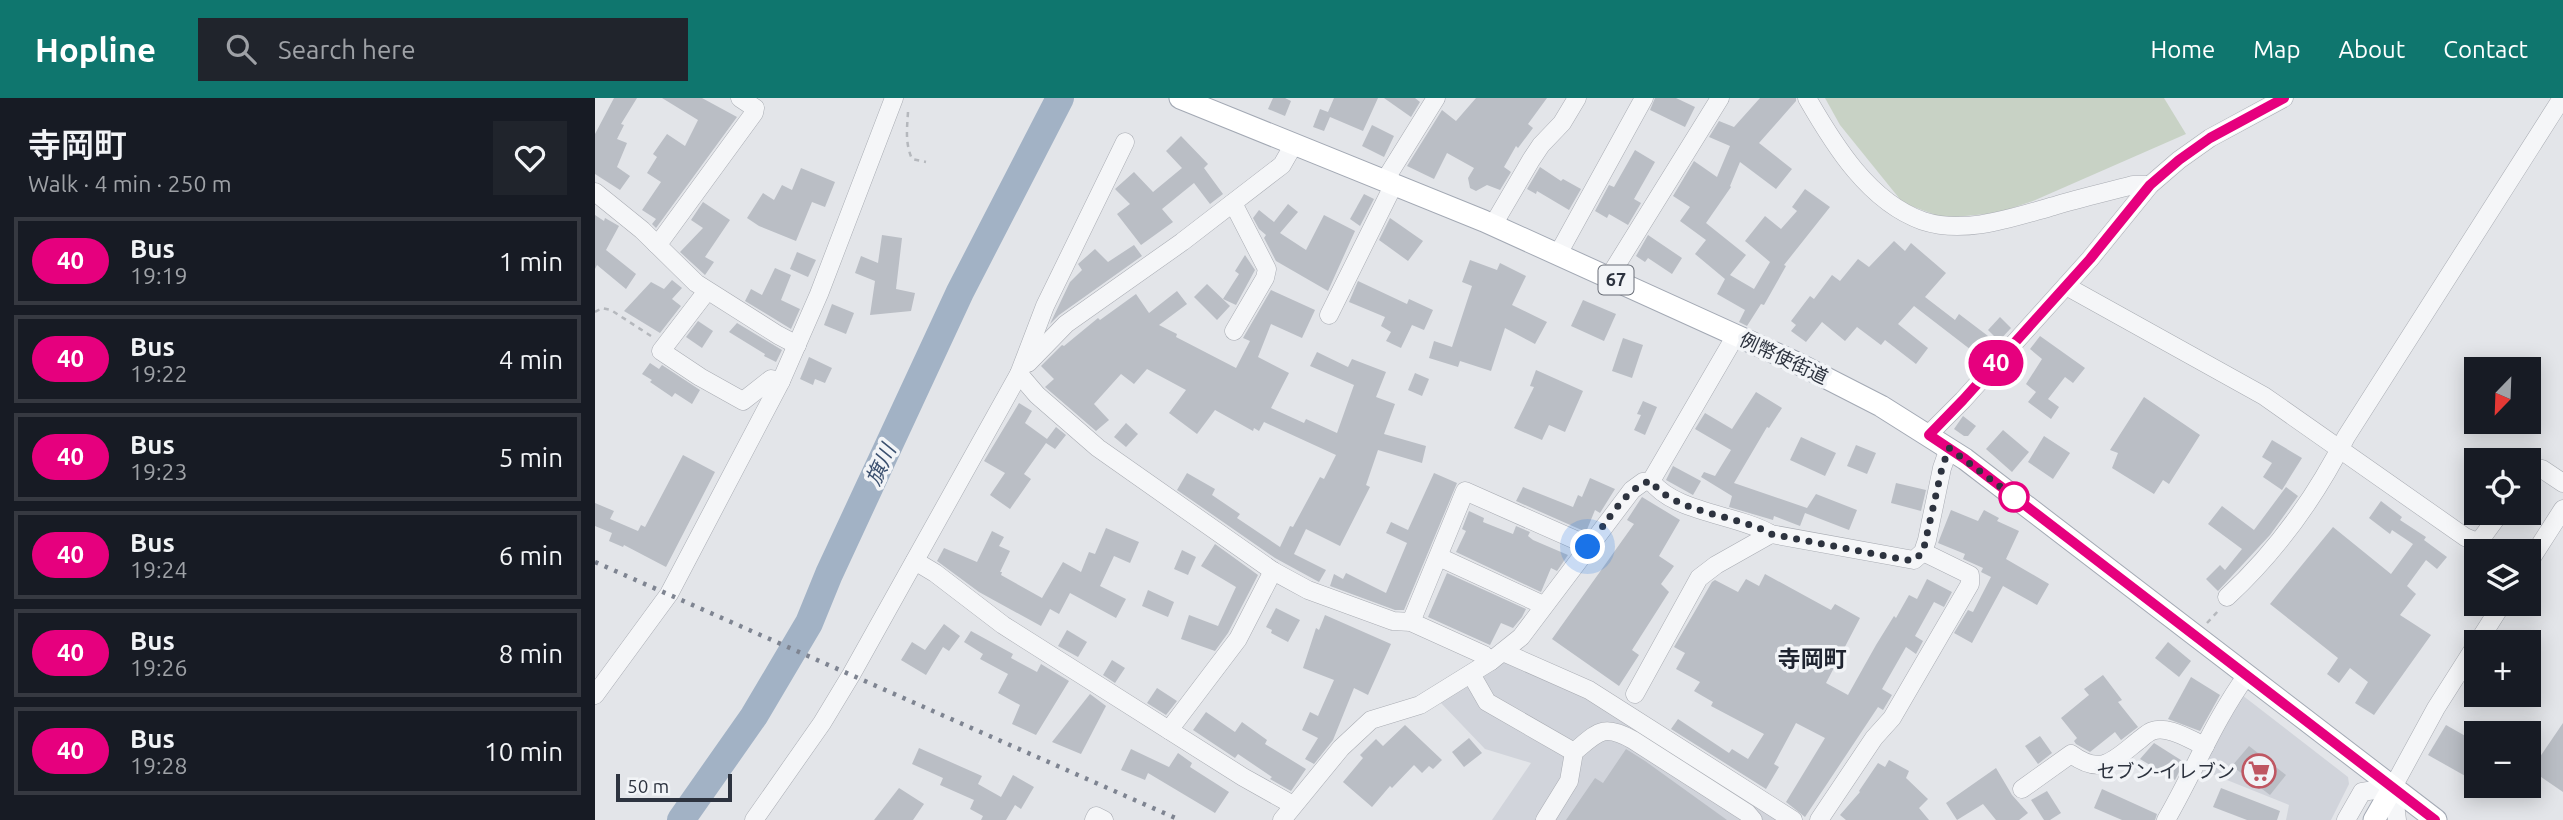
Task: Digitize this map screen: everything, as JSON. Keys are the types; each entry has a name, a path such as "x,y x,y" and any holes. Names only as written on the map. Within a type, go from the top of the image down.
{"main road":[{"name":"例幣使街道","path":"1180,98 1390,182 1609,277 1854,392 1929,435"},
{"name":"67","path":"1929,435 2435,820"},
{"path":"2374,820 2393,787"}],"street":[{"path":"656,244 754,113 755,108 740,98"},
{"path":"595,695 669,594 781,381 819,294 894,98"},
{"path":"1329,315 1390,182 1436,98"},
{"path":"1493,225 1531,160 1562,123 1577,98"},
{"path":"1557,254 1644,98"},
{"path":"1609,277 1720,98"},
{"path":"1807,98 1849,163 1899,210 1925,221 1960,225 2001,220 2133,186 2150,185"},
{"path":"1929,435 2066,286 2150,185 2210,138 2284,98"},
{"path":"2227,597 2283,539 2311,499 2562,98"},
{"path":"754,820 822,723 1019,374 1045,306 1125,142"},
{"path":"1019,374 1066,324 1182,242 1282,165 1294,144"},
{"path":"595,192 656,244 696,283 797,345"},
{"path":"1233,202 1267,269 1265,278 1234,331"},
{"path":"2066,286 2264,396 2474,541 2481,539 2491,525"},
{"path":"707,291 665,345 661,351 664,355 743,401 771,379 781,381"},
{"path":"1651,481 1736,335"},
{"path":"1019,374 1037,395 1098,448 1273,571 1308,590 1393,621 1411,622 1484,655 1497,656 1589,690 1793,820"},
{"path":"1651,481 1657,489 1687,505 1755,524 1771,534 1914,560 1923,552 1949,448"},
{"path":"2541,469 2563,483"},
{"path":"1282,820 1341,748 1371,720 1420,705 1471,674 1521,637 1632,490 1643,482 1651,481"},
{"path":"1411,622 1465,491 1588,547"},
{"path":"2541,543 2563,509"},
{"path":"1635,694 1699,578 1716,565 1771,534"},
{"path":"1819,820 1874,738 1892,718 1972,579 1970,575 1923,552"},
{"path":"1439,557 1543,606"},
{"path":"915,561 1003,625 1293,805"},
{"path":"1169,730 1238,639 1273,571"},
{"path":"2397,820 2393,787 2436,708 2464,664"},
{"path":"1471,674 1487,702 1574,752"},
{"path":"2166,820 2186,787 2231,697 2247,675"},
{"path":"1545,820 1569,781 1574,752 1599,732 1606,730 1617,731 1747,813 1753,820"},
{"path":"2022,789 2071,754 2084,764 2098,766 2110,763 2154,730 2168,731 2205,746"},
{"path":"2346,820 2362,792 2393,787"},
{"path":"1094,820 1096,816 1104,820"}],"path":[{"path":"908,111 906,138 909,151 912,159 926,162"},
{"path":"595,312 602,308 611,310 665,345"}],"shaded area":[{"path":"1825,98 2164,98 2186,134 2033,201 1997,213 1944,218 1903,203 1840,125"},
{"path":"1504,659 1586,694 1781,820 1492,820 1531,763 1485,749 1440,702"},
{"path":"2242,695 2348,777 2349,784 2331,820 2286,820 2289,805 2202,770 2207,755"}],"building":[{"path":"614,98 637,98 621,124 624,125 617,139 627,143 617,167 630,176 620,190 595,174 595,134"},
{"path":"662,98 702,98 737,117 656,228 652,224 656,219 642,210 661,182 647,173 657,157 653,154 667,134 685,146 698,120"},
{"path":"1273,98 1291,101 1285,116 1268,109"},
{"path":"1334,98 1378,98 1363,131 1330,117 1324,131 1313,127 1320,109 1328,112"},
{"path":"1384,98 1415,98 1420,102 1411,117"},
{"path":"1476,98 1547,98 1528,124 1533,128 1518,148 1516,146 1504,167 1511,172 1500,190 1487,185 1476,191 1470,188 1468,178 1474,168 1447,153 1434,179 1407,166 1442,110 1456,121"},
{"path":"1655,98 1676,98 1695,107 1685,127 1650,110"},
{"path":"1760,98 1796,98 1759,143 1792,169 1776,189 1740,162 1731,187 1706,223 1746,255 1730,275 1754,289 1770,262 1745,241 1765,216 1781,229 1797,211 1792,207 1805,189 1830,207 1784,265 1786,266 1764,305 1761,304 1747,326 1739,322 1745,310 1717,294 1725,279 1695,254 1706,240 1680,221 1690,207 1673,196 1694,161 1717,177 1730,146 1709,137 1719,121 1734,127"},
{"path":"1372,125 1394,136 1384,157 1362,146"},
{"path":"1181,136 1208,164 1204,168 1223,194 1210,204 1194,183 1162,209 1173,222 1141,245 1117,214 1130,204 1115,189 1134,172 1153,192 1182,168 1166,151"},
{"path":"1635,150 1655,162 1634,199 1641,203 1628,225 1609,214 1607,218 1595,211 1609,185 1614,187"},
{"path":"1540,167 1561,181 1563,179 1581,189 1569,210 1537,191 1536,194 1527,189"},
{"path":"801,168 835,182 825,207 812,202 796,241 759,226 747,218 763,193 774,200 782,185 792,190"},
{"path":"1364,194 1374,199 1360,226 1350,219"},
{"path":"703,202 730,220 705,257 714,262 705,275 680,252 703,228 691,220"},
{"path":"1288,204 1298,212 1280,233 1306,250 1324,215 1355,231 1328,291 1276,261 1264,238 1266,235 1253,218 1259,210 1274,222"},
{"path":"595,215 619,226 606,250 636,274 626,289 597,265 595,269"},
{"path":"1390,218 1423,241 1408,261 1379,240"},
{"path":"882,235 902,238 896,289 915,293 911,311 870,315 875,281 855,273 861,256 878,263"},
{"path":"1648,235 1682,258 1672,274 1648,258 1645,262 1636,256"},
{"path":"1894,241 1905,251 1911,243 1946,273 1925,297 1955,320 1959,314 1988,336 1975,353 1914,306 1898,324 1928,348 1916,364 1885,340 1881,345 1857,327 1845,341 1822,322 1806,342 1791,331 1796,325 1791,321 1810,296 1814,299 1832,275 1840,281 1858,259 1869,267"},
{"path":"1134,245 1142,256 1050,324 1070,282 1082,270 1078,264 1095,249 1108,262"},
{"path":"797,252 816,260 808,277 790,269"},
{"path":"1245,255 1255,270 1236,305 1223,299 1239,274 1235,271"},
{"path":"1470,260 1497,270 1500,263 1526,276 1512,305 1547,322 1535,344 1505,328 1491,371 1460,361 1458,367 1429,358 1434,341 1452,347 1472,286 1462,282"},
{"path":"775,268 791,275 781,300 800,309 791,329 745,301 751,289 762,295"},
{"path":"672,280 682,288 672,299 681,306 660,333 624,311 651,282 664,289"},
{"path":"1358,281 1407,304 1409,299 1433,310 1424,330 1412,325 1401,348 1386,341 1391,332 1381,326 1385,317 1349,302"},
{"path":"1207,284 1230,306 1217,320 1194,297"},
{"path":"1271,290 1315,310 1302,338 1271,324 1258,357 1289,373 1271,408 1304,423 1306,419 1337,433 1354,385 1310,366 1317,352 1348,367 1352,359 1386,372 1376,397 1395,404 1384,434 1426,446 1422,463 1378,450 1366,485 1370,487 1340,546 1306,529 1294,554 1326,570 1319,582 1275,558 1177,490 1187,473 1215,489 1212,495 1240,514 1237,518 1280,547 1290,526 1293,527 1320,477 1324,479 1336,455 1264,422 1259,431 1254,428 1253,431 1215,410 1197,434 1169,413 1186,390 1147,369 1134,384 1121,374 1094,404 1109,420 1096,431 1045,387 1054,379 1041,366 1062,345 1136,294 1149,313 1177,291 1187,304 1159,325 1177,334 1176,337 1236,368 1250,341 1243,338"},
{"path":"1583,300 1616,314 1604,341 1571,326"},
{"path":"832,304 854,313 846,334 824,325"},
{"path":"2000,317 2011,328 1999,341 1988,330"},
{"path":"698,321 713,331 702,348 686,337"},
{"path":"737,323 782,350 776,362 729,332"},
{"path":"2040,336 2085,368 2073,383 2065,377 2048,399 2059,407 2051,419 2028,402 2036,392 2026,384 2042,359 2030,349"},
{"path":"1623,338 1643,345 1632,378 1612,371"},
{"path":"809,357 832,368 825,383 815,379 813,385 800,379"},
{"path":"650,363 659,369 662,365 700,390 692,404 675,393 672,397 650,382 652,380 642,374"},
{"path":"1536,370 1583,391 1565,432 1549,425 1542,440 1514,428 1534,387 1530,386"},
{"path":"1415,373 1429,379 1422,396 1408,390"},
{"path":"1756,392 1782,408 1769,428 1767,427 1734,483 1807,508 1816,494 1857,510 1849,530 1805,513 1800,526 1774,516 1773,520 1729,507 1732,496 1701,477 1704,472 1715,476 1731,450 1695,429 1705,413 1732,429"},
{"path":"2144,397 2200,435 2169,484 2163,480 2154,494 2112,468 2118,453 2110,450"},
{"path":"1643,401 1657,407 1645,435 1634,430 1641,415 1637,414"},
{"path":"1019,403 1032,411 1025,423 1047,439 1056,427 1066,435 1055,449 1046,443 1024,474 1031,479 1010,509 990,495 1005,473 984,461"},
{"path":"1963,416 1976,426 1968,436 1954,429"},
{"path":"1126,423 1138,434 1126,447 1114,437"},
{"path":"2003,430 2029,452 2012,472 1986,449"},
{"path":"2044,436 2070,453 2053,479 2028,462"},
{"path":"1801,437 1836,453 1825,476 1790,460"},
{"path":"2272,440 2302,458 2282,490 2263,477 2272,463 2262,457"},
{"path":"1856,445 1876,453 1867,474 1847,466"},
{"path":"683,455 715,472 666,567 624,545 623,547 609,541 612,533 595,526 595,503 614,511 610,519 638,531 641,525 645,527"},
{"path":"1673,466 1701,481 1693,495 1666,480"},
{"path":"1434,473 1457,483 1404,610 1395,610 1330,586 1334,574 1343,579 1346,573 1386,593 1407,543 1386,533 1391,522 1408,530"},
{"path":"1590,478 1615,489 1600,513 1595,510 1586,532 1516,501 1523,487 1573,507 1578,495 1582,497"},
{"path":"1896,483 1926,490 1921,511 1891,503"},
{"path":"2286,487 2298,496 2270,535 2218,591 2206,579 2220,565 2225,570 2242,549 2208,524 2222,506 2254,530"},
{"path":"1642,497 1680,520 1659,556 1674,566 1661,584 1669,592 1632,650 1639,655 1619,686 1552,639 1634,524 1627,520"},
{"path":"2381,501 2402,517 2400,520 2426,537 2424,540 2447,557 2437,569 2426,560 2407,586 2416,594 2400,615 2431,635 2374,715 2355,703 2368,682 2350,668 2339,683 2327,674 2338,658 2270,604 2333,527 2391,574 2413,544 2392,530 2390,534 2369,518"},
{"path":"1951,510 1978,521 1984,510 1999,518 1997,521 2019,531 2006,559 2049,584 2037,605 2003,586 1972,643 1954,633 1968,610 1973,612 1991,577 1981,572 1983,568 1963,559 1965,554 1938,543"},
{"path":"1469,511 1484,518 1483,522 1513,534 1516,526 1530,532 1528,536 1533,540 1568,555 1557,571 1551,568 1541,592 1456,552 1466,531 1462,529"},
{"path":"1106,528 1139,542 1130,563 1114,556 1100,586 1126,599 1116,618 1070,593 1059,614 1050,609 1041,626 979,592 937,561 944,548 977,562 992,531 1004,537 999,546 1010,551 1001,575 1042,598 1063,562 1081,572 1089,552 1095,554"},
{"path":"1215,544 1258,575 1228,633 1215,651 1181,639 1189,615 1218,626 1236,587 1201,566"},
{"path":"1182,550 1196,557 1188,575 1174,569"},
{"path":"1447,573 1526,609 1522,617 1513,628 1501,623 1490,645 1428,617"},
{"path":"1765,574 1831,610 1835,604 1860,618 1826,683 1848,695 1876,645 1909,595 1917,599 1927,579 1952,592 1944,607 1934,602 1915,636 1923,641 1916,654 1906,647 1882,689 1892,695 1883,710 1878,707 1805,817 1786,802 1825,738 1796,723 1774,764 1779,767 1766,789 1671,729 1678,719 1729,753 1732,749 1748,759 1764,734 1711,706 1713,702 1694,691 1700,682 1676,669 1685,653 1674,647 1712,582 1715,580 1738,592 1746,579 1759,586"},
{"path":"1148,590 1174,602 1168,617 1142,606"},
{"path":"1276,608 1300,620 1288,642 1271,633 1272,630 1266,627"},
{"path":"1325,615 1391,644 1368,695 1354,688 1333,740 1314,764 1305,759 1318,738 1302,730 1310,712 1318,716 1334,680 1303,668 1316,628 1319,630"},
{"path":"944,624 960,636 949,651 943,647 926,675 901,660 912,642 925,650"},
{"path":"1067,630 1087,642 1078,657 1058,646"},
{"path":"971,631 1013,654 1011,658 1037,672 1041,664 1069,681 1036,735 1012,724 1020,705 998,693 1008,674 980,659 983,654 964,642"},
{"path":"2168,642 2191,661 2179,677 2155,658"},
{"path":"1112,660 1125,668 1115,683 1103,675"},
{"path":"2103,675 2122,700 2118,702 2138,727 2121,740 2115,732 2090,752 2076,744 2074,741 2077,738 2061,718 2089,695 2084,689"},
{"path":"2191,677 2220,695 2200,731 2168,719"},
{"path":"1157,688 1177,701 1166,715 1147,703"},
{"path":"1090,694 1106,706 1081,754 1052,742"},
{"path":"1206,712 1235,732 1242,722 1267,740 1265,744 1306,769 1291,791 1270,779 1272,777 1238,754 1235,758 1193,730"},
{"path":"2563,723 2563,792 2541,777 2541,755"},
{"path":"1405,725 1442,760 1433,769 1429,766 1422,773 1414,765 1392,788 1390,786 1372,807 1343,782 1363,758 1360,755 1376,739 1383,746"},
{"path":"2446,725 2464,735 2464,775 2428,755"},
{"path":"2040,736 2052,753 2038,764 2025,746"},
{"path":"1469,738 1482,753 1464,767 1452,752"},
{"path":"2154,743 2184,762 2175,780 2140,759"},
{"name":"セブン-イレブン","path":"2249,746 2286,775 2270,795 2232,766"},
{"path":"919,748 982,776 978,784 1001,797 1013,775 1034,787 1021,809 1015,805 1006,820 981,820 983,816 970,809 974,800 940,785 943,778 912,764"},
{"path":"1131,749 1169,767 1178,753 1192,763 1190,767 1229,792 1215,813 1148,773 1145,780 1121,770"},
{"path":"1626,749 1727,820 1566,820 1595,778 1603,783"},
{"path":"1889,760 1909,771 1906,778 1928,799 1919,808 1929,820 1846,820 1840,815 1860,792 1878,763 1885,767"},
{"path":"1996,768 2012,795 2028,813 2019,820 1996,820 1983,804 1957,820 1946,803"},
{"path":"899,788 924,804 913,820 874,820"},
{"path":"2221,788 2280,811 2277,820 2247,820 2213,807"},
{"path":"2102,789 2157,814 2155,820 2122,820 2094,808"},
{"path":"2047,791 2061,813 2050,820 2044,820 2031,800"}],"waterway":[{"name":"旗川","path":"681,820 754,716 809,623 829,574 960,292 1060,98"}],"railway":[{"path":"595,562 1180,820"}],"bus line":[{"name":"40","path":"2284,98 2210,138 2150,185 2090,259 1929,435 1965,459 2435,820"}],"place":[{"name":"セブン-イレブン","path":"2259,771"}],"district":[{"name":"寺岡町","path":"1812,659"}],"route":[{"path":"1588,547 1632,490 1643,482 1651,481 1657,489 1687,505 1755,524 1771,534 1906,560 1914,560 1923,552 1949,448 2014,497"}]}
